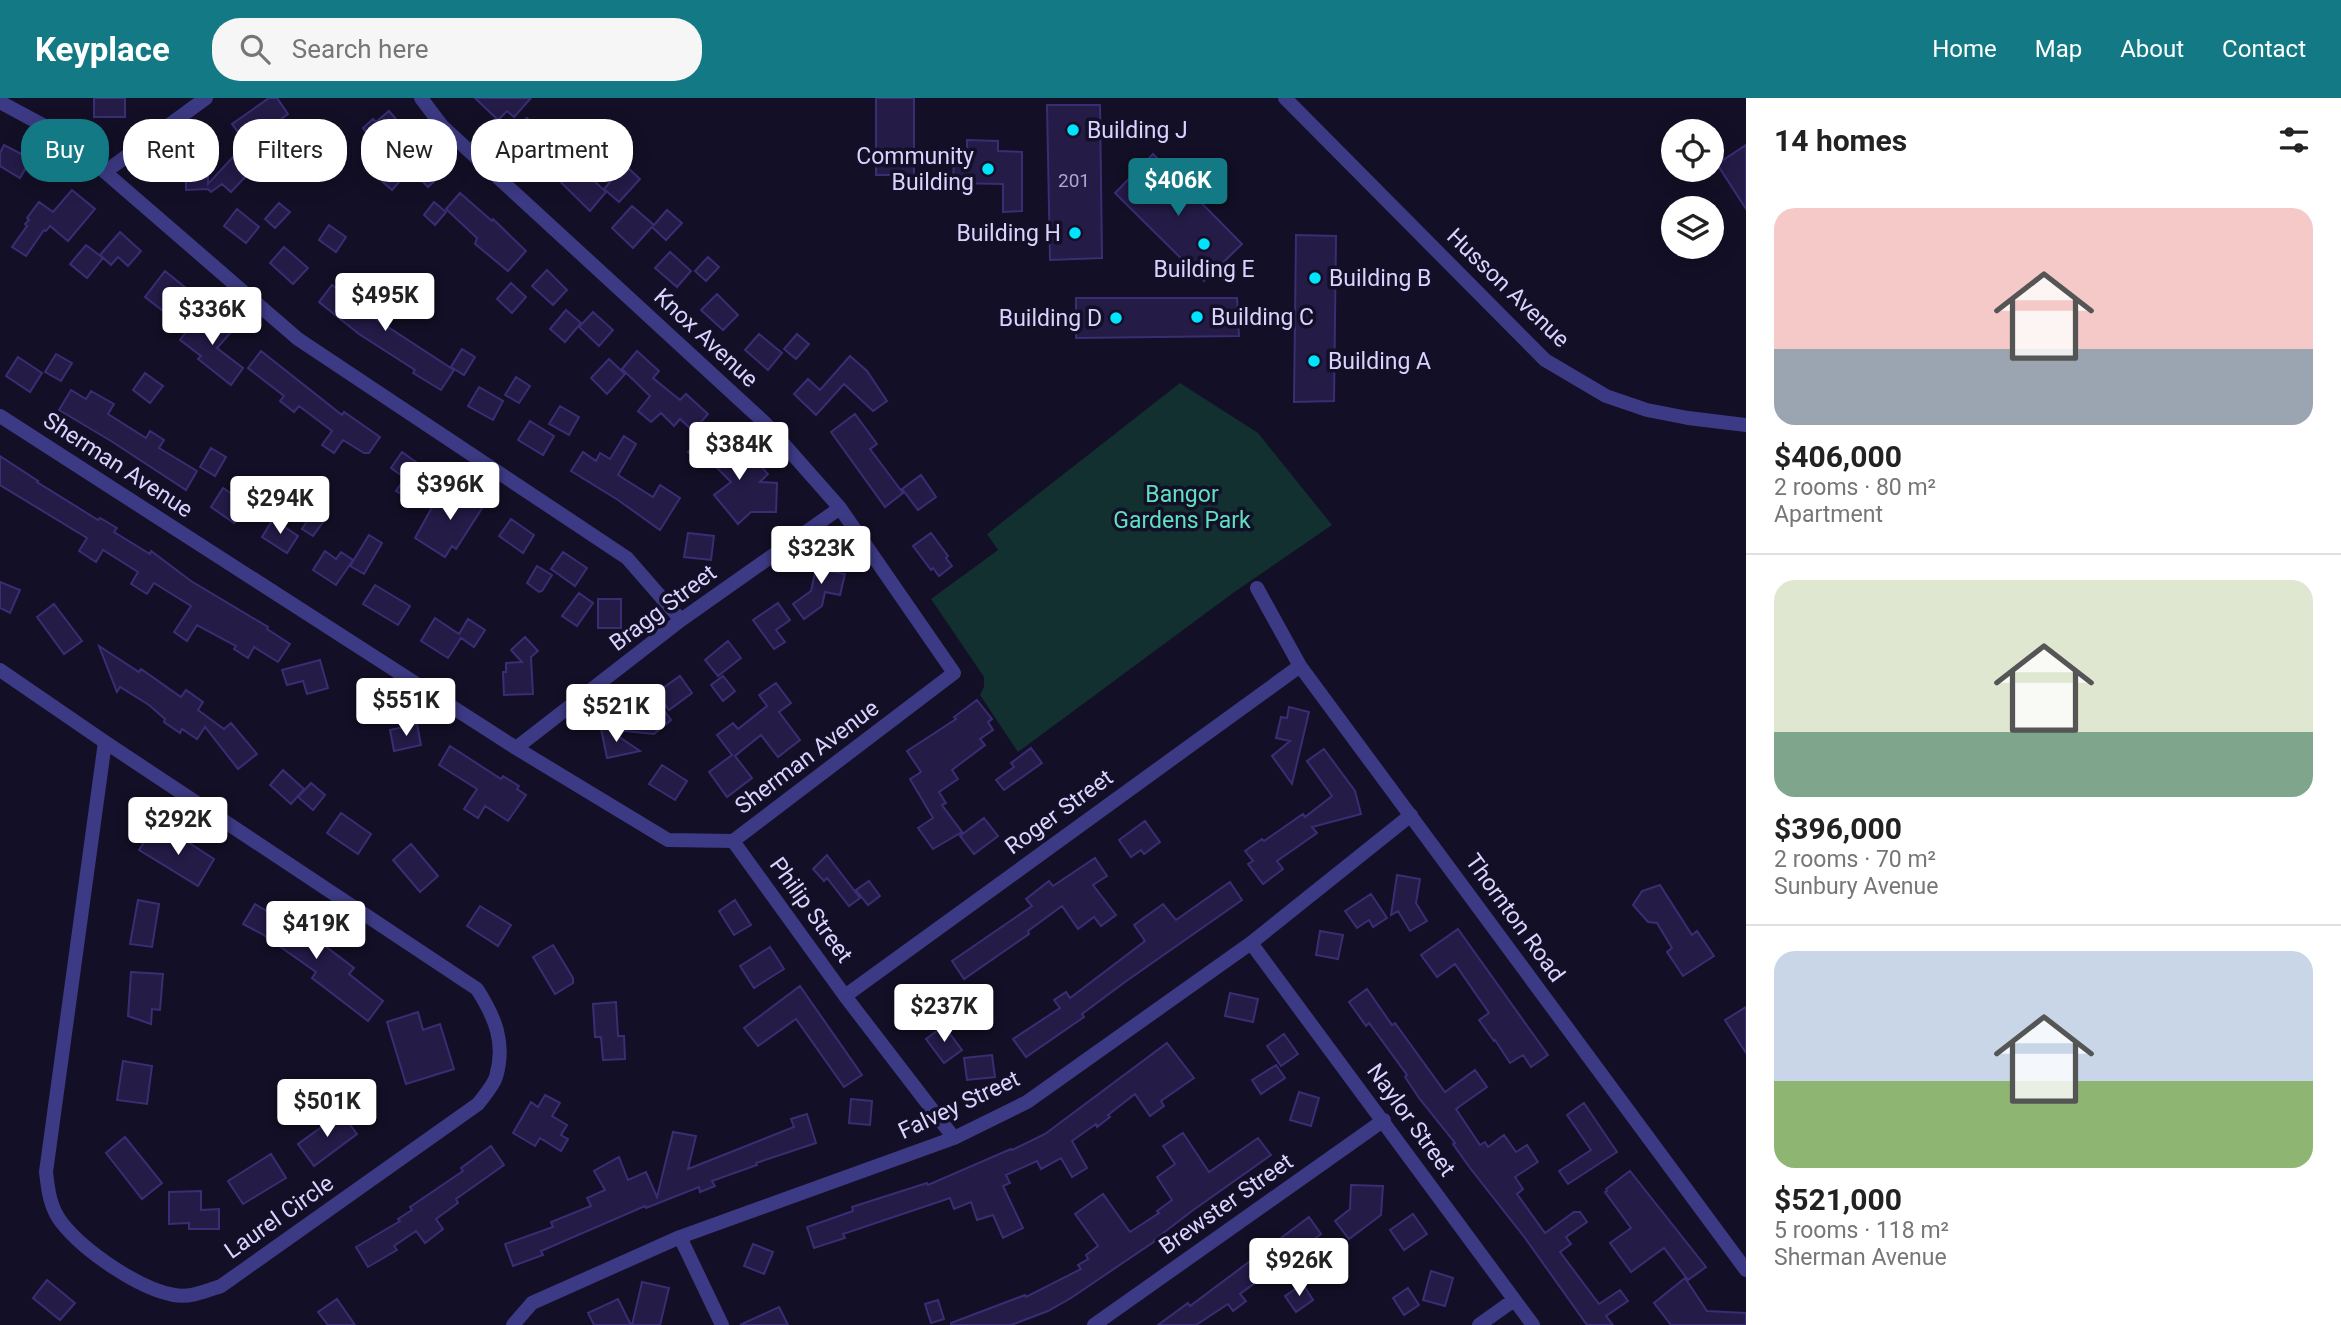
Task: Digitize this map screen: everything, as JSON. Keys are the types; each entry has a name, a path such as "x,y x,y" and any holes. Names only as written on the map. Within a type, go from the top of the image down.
{"street":[{"path":"109,168 206,98"},
{"name":"Knox Avenue","path":"421,98 442,126 765,423 840,509 954,673"},
{"name":"Husson Avenue","path":"1285,98 1545,360 1606,396 1647,410 1746,425"},
{"path":"0,102 32,119"},
{"path":"109,176 299,340 627,558 681,620"},
{"name":"Sherman Avenue","path":"0,416 516,748 668,840 733,841 954,673"},
{"name":"Bragg Street","path":"516,748 681,620 840,509"},
{"name":"Thornton Road","path":"1256,588 1300,666 1746,1270"},
{"name":"Roger Street","path":"845,996 1300,666"},
{"name":"Laurel Circle","path":"0,670 477,989 494,1015 501,1048 496,1079 478,1104 221,1286 193,1295 174,1295 125,1276 85,1245 61,1222 50,1201 46,1172 105,742"},
{"name":"Falvey Street","path":"513,1325 532,1303 680,1237 954,1138 1027,1102 1251,943 1410,816"},
{"name":"Philip Street","path":"733,841 845,996 954,1138"},
{"name":"Naylor Street","path":"1251,943 1533,1325"},
{"name":"Brewster Street","path":"1094,1325 1384,1120"},
{"path":"680,1237 722,1325"},
{"path":"1479,1325 1514,1300"}],"green space":[{"name":"Bangor Gardens Park","path":"1180,383 1258,433 1332,525 1233,593 1018,752 980,695 984,687 984,677 931,599 998,550 987,534"}],"building":[{"path":"94,98 125,98 125,117 94,117"},
{"path":"269,98 277,98 288,114 281,119 239,119"},
{"path":"475,98 531,98 514,117 507,111 497,119"},
{"path":"876,98 914,98 914,175 876,175"},
{"path":"1047,105 1100,105 1102,258 1050,260"},
{"path":"389,111 396,119 380,119"},
{"name":"Community Building","path":"967,140 998,141 998,151 1022,152 1022,211 1003,212 1003,184 953,183 954,156 967,155"},
{"path":"4,145 21,154 20,178 0,166 0,153"},
{"path":"1746,145 1746,209 1724,175 1724,159"},
{"path":"1153,154 1242,244 1204,281 1115,193"},
{"path":"233,157 233,182 240,182 231,192 222,184 211,192 208,189 186,190 186,182 219,182 219,172"},
{"path":"633,172 640,179 619,202 604,189 610,182 633,182"},
{"path":"383,182 399,182 392,190"},
{"path":"561,182 595,182 606,192 590,211"},
{"path":"72,190 95,209 68,241 50,226 44,230 26,256 12,247 39,202 53,212"},
{"path":"460,193 492,221 493,219 526,251 508,271 475,244 477,238 446,209"},
{"path":"434,202 446,212 435,225 424,215"},
{"path":"279,203 290,212 275,228 265,219"},
{"path":"632,206 654,225 667,210 682,223 666,240 652,227 633,248 612,228"},
{"path":"237,209 259,227 246,243 224,226"},
{"path":"329,225 346,237 336,252 319,240"},
{"path":"120,232 141,251 128,266 118,257 111,265 100,255"},
{"path":"1296,235 1336,236 1334,401 1294,402"},
{"path":"86,245 103,258 87,278 70,264"},
{"path":"284,247 308,268 293,284 270,263"},
{"path":"670,252 691,271 677,287 655,268"},
{"path":"708,257 719,267 706,281 695,271"},
{"path":"547,270 567,290 553,305 532,286"},
{"path":"165,271 187,289 167,314 145,297"},
{"path":"372,276 382,284 362,310 454,370 441,390 413,373 415,370 359,334 319,302 332,285 353,300"},
{"path":"511,283 526,297 512,313 497,299"},
{"path":"717,294 738,315 723,330 701,310"},
{"path":"1076,298 1237,298 1239,336 1076,338"},
{"path":"566,310 581,323 565,342 550,329"},
{"path":"210,311 232,331 217,348 243,368 231,385 198,359 201,356 180,340 189,328 192,330"},
{"path":"593,312 613,330 599,346 579,327"},
{"path":"759,334 782,353 768,370 745,350"},
{"path":"797,334 809,344 796,359 784,349"},
{"path":"462,349 475,357 464,375 451,367"},
{"path":"261,351 342,415 344,412 380,437 369,453 364,453 343,440 334,453 322,445 332,431 299,406 294,412 280,401 284,396 248,368"},
{"path":"637,351 659,371 653,378 680,400 686,394 708,414 693,431 680,419 674,426 661,413 651,422 638,411 650,396 622,369"},
{"path":"56,354 72,363 61,381 45,372"},
{"path":"850,356 867,371 887,401 873,411 844,384 816,415 794,394 808,379 820,390"},
{"path":"18,357 42,373 30,392 6,376"},
{"path":"609,359 625,374 607,394 591,378"},
{"path":"145,373 163,386 150,403 133,390"},
{"path":"516,377 530,386 519,403 505,395"},
{"path":"479,387 503,401 493,420 468,406"},
{"path":"71,390 86,399 91,391 114,404 108,414 146,438 150,431 164,440 159,448 197,471 186,490 59,410"},
{"path":"560,406 579,417 569,435 549,424"},
{"path":"855,414 877,444 870,449 903,493 885,507 831,432"},
{"path":"530,421 554,436 543,455 518,440"},
{"path":"624,436 636,444 618,475 653,497 660,485 680,498 660,530 571,471 583,452 596,461 600,453 610,459"},
{"path":"725,438 754,467 758,463 768,474 760,482 777,483 776,512 751,512 738,524 714,495 731,482 706,457 702,463 688,452 697,442 708,454"},
{"path":"211,448 226,457 215,476 200,467"},
{"path":"402,452 427,470 407,498 396,491 405,478 391,468"},
{"path":"0,456 98,520 100,518 117,528 114,532 150,554 151,551 191,581 268,627 267,629 290,644 278,662 254,647 248,658 234,649 236,646 197,625 187,641 174,632 191,606 154,583 147,594 131,584 138,572 103,550 96,562 79,551 87,538 0,485"},
{"path":"921,475 936,497 918,510 902,489"},
{"path":"461,486 486,502 456,549 452,546 445,557 415,538 435,502 446,509"},
{"path":"223,488 244,502 254,488 270,499 255,520 242,512 234,523 211,507"},
{"path":"311,515 323,522 313,536 302,529"},
{"path":"273,519 298,536 287,553 262,537"},
{"path":"511,519 534,535 523,553 499,536"},
{"path":"688,533 714,536 711,560 684,557"},
{"path":"931,533 952,566 939,576 933,568 931,570 913,546"},
{"path":"369,535 382,543 364,574 350,566"},
{"path":"820,550 833,553 829,571 845,574 840,595 825,592 822,606 804,619 793,604 811,591"},
{"path":"325,551 336,559 341,552 353,560 336,585 313,570"},
{"path":"563,552 587,568 575,586 551,569"},
{"path":"537,566 552,575 539,592 527,583"},
{"path":"0,582 20,590 10,613 0,608"},
{"path":"375,585 410,606 398,625 363,604"},
{"path":"579,593 593,603 577,626 562,616"},
{"path":"598,599 621,599 621,628 598,628"},
{"path":"778,603 790,620 776,630 785,642 774,649 753,620"},
{"path":"54,604 82,641 64,654 37,617"},
{"path":"435,618 459,634 468,619 485,630 474,647 461,638 448,658 421,641"},
{"path":"525,637 538,651 531,657 533,694 504,695 503,672 506,672 506,663 522,662 511,650"},
{"path":"728,641 741,658 718,676 705,660"},
{"path":"99,646 139,672 141,669 181,697 186,690 203,702 198,710 224,729 231,723 257,754 238,769 205,727 197,739 182,729 180,733 164,722 165,719 149,705 120,687 117,692"},
{"path":"320,660 328,688 307,694 303,681 287,685 282,670"},
{"path":"680,676 692,693 669,710 656,693"},
{"path":"723,676 735,691 723,701 711,685"},
{"path":"776,683 791,703 779,712 800,740 778,757 761,735 735,756 752,778 727,797 709,772 732,755 717,735 733,723 738,729 767,706 759,695"},
{"path":"977,700 992,719 988,722 993,730 980,739 985,745 952,770 958,779 939,792 946,803 942,805 962,832 933,849 918,828 933,818 910,779 921,772 907,751 956,719 954,717"},
{"path":"661,706 671,720 654,734 615,730 637,713 643,720"},
{"path":"1289,707 1309,712 1292,784 1272,756 1290,741 1276,738 1281,717 1287,718"},
{"path":"417,724 421,745 394,751 390,730"},
{"path":"600,724 640,751 607,758"},
{"path":"450,746 501,779 503,776 519,786 517,789 526,795 508,821 485,806 478,818 464,809 477,789 439,765"},
{"path":"1031,748 1042,763 1004,790 996,780 1014,767 1011,763"},
{"path":"1324,749 1355,791 1361,814 1312,827 1317,833 1277,861 1283,869 1263,884 1248,864 1253,861 1245,851 1303,814 1305,817 1332,796 1307,761"},
{"path":"662,765 687,781 675,800 649,784"},
{"path":"283,770 304,789 291,804 270,785"},
{"path":"311,783 325,795 313,810 298,797"},
{"path":"341,813 371,834 358,854 327,833"},
{"path":"984,818 998,836 974,854 960,836"},
{"path":"1145,821 1160,842 1144,854 1141,850 1131,857 1119,840"},
{"path":"152,830 181,849 186,841 214,859 198,886 139,850"},
{"path":"411,844 438,876 420,892 393,860"},
{"path":"827,855 860,898 849,906 827,878 824,881 813,869"},
{"path":"1095,858 1107,876 1093,885 1116,915 1101,926 1094,917 1078,929 1062,906 1028,931 1029,934 964,979 952,961 1032,906 1026,899 1049,881 1053,886"},
{"path":"1397,875 1420,879 1416,903 1427,921 1410,931 1398,911 1391,915"},
{"path":"869,881 880,896 868,905 856,890"},
{"path":"1230,882 1242,900 1125,982 1082,1014 1084,1017 1026,1057 1013,1039 1060,1008 1054,1000 1066,992 1070,998 1145,941 1134,925 1163,904 1176,920"},
{"path":"1660,885 1692,935 1697,931 1714,956 1683,976 1667,952 1672,948 1657,923 1648,922 1633,905 1642,891"},
{"path":"1371,894 1387,918 1373,927 1369,920 1357,928 1345,911"},
{"path":"138,900 159,904 152,947 130,944"},
{"path":"735,900 751,925 734,935 719,911"},
{"path":"255,904 285,922 288,918 354,968 349,974 383,1001 368,1021 312,978 316,972 243,924"},
{"path":"480,906 511,925 498,946 467,926"},
{"path":"1458,929 1548,1055 1531,1067 1523,1055 1510,1063 1479,1020 1489,1013 1455,964 1437,977 1421,955"},
{"path":"1320,931 1343,935 1338,959 1316,955"},
{"path":"553,945 573,978 573,983 555,994 533,957"},
{"path":"770,947 784,969 754,988 740,966"},
{"path":"131,972 163,974 160,1010 152,1009 151,1024 128,1016"},
{"path":"800,986 862,1075 844,1087 796,1019 758,1046 744,1028"},
{"path":"1367,989 1445,1092 1475,1070 1487,1087 1456,1109 1480,1145 1485,1142 1488,1147 1504,1135 1516,1152 1527,1145 1538,1162 1515,1177 1523,1189 1517,1194 1545,1233 1574,1212 1580,1212 1587,1222 1566,1237 1571,1244 1560,1252 1599,1304 1620,1290 1628,1301 1606,1316 1613,1325 1587,1325 1525,1238 1470,1168 1453,1144 1455,1143 1419,1098 1405,1077 1407,1075 1369,1023 1366,1026 1349,1002"},
{"path":"910,991 932,994 929,1019 907,1016"},
{"path":"1230,993 1258,999 1253,1022 1225,1016"},
{"path":"616,1002 618,1036 624,1036 625,1059 603,1060 601,1037 595,1037 593,1004"},
{"path":"1746,1007 1746,1053 1725,1020"},
{"path":"418,1012 423,1030 440,1024 454,1069 406,1084 387,1022"},
{"path":"944,1026 962,1050 944,1063 926,1039"},
{"path":"1284,1034 1298,1054 1281,1066 1267,1046"},
{"path":"1167,1043 1194,1078 1161,1101 1164,1106 1150,1116 1135,1094 1097,1127 1096,1124 1072,1141 1087,1168 1072,1177 1061,1158 1041,1169 1037,1161 1006,1175 1010,1183 1003,1186 1023,1228 1003,1238 993,1215 977,1220 971,1202 954,1209 950,1198 843,1234 845,1238 814,1248 807,1227 853,1211 852,1207 927,1183 928,1185 1045,1134"},
{"path":"992,1055 995,1077 967,1080 964,1058"},
{"path":"123,1061 152,1066 147,1104 117,1100"},
{"path":"1276,1065 1285,1078 1261,1094 1252,1080"},
{"path":"1299,1092 1319,1098 1311,1126 1290,1120"},
{"path":"545,1095 560,1103 552,1116 567,1125 561,1135 568,1139 561,1151 540,1138 535,1146 513,1133 531,1102 538,1107"},
{"path":"851,1099 872,1101 870,1125 849,1123"},
{"path":"1584,1103 1617,1152 1568,1184 1559,1171 1591,1150 1567,1115"},
{"path":"341,1113 357,1134 314,1166 298,1144"},
{"path":"807,1114 816,1143 712,1181 715,1186 700,1192 699,1187 646,1208 645,1206 541,1251 543,1255 513,1266 505,1244 553,1227 551,1222 591,1206 587,1198 605,1190 594,1171 619,1157 628,1180 646,1172 657,1197 673,1132 696,1136 688,1169 794,1127 791,1119"},
{"path":"1183,1133 1209,1172 1258,1138 1271,1155 1155,1241 1048,1311 1011,1325 951,1325 1025,1295 1026,1297 1081,1269 1078,1265 1088,1259 1086,1255 1098,1246 1075,1214 1103,1194 1130,1232 1159,1213 1157,1211 1172,1200 1157,1177 1175,1164 1163,1146"},
{"path":"125,1137 162,1183 142,1199 106,1153"},
{"path":"491,1146 504,1165 456,1199 458,1203 436,1219 443,1229 425,1243 416,1231 394,1246 397,1250 368,1267 356,1247 400,1221 398,1219 412,1210 410,1207 463,1171 461,1168"},
{"path":"271,1154 286,1178 243,1204 228,1181"},
{"path":"1630,1171 1706,1267 1688,1280 1664,1248 1631,1272 1610,1243 1631,1228 1605,1192"},
{"path":"1351,1185 1383,1186 1381,1215 1349,1239 1335,1221 1350,1209"},
{"path":"201,1191 201,1210 219,1209 219,1229 189,1229 189,1223 169,1224 169,1192"},
{"path":"1413,1214 1427,1234 1404,1250 1390,1230"},
{"path":"1309,1217 1321,1234 1240,1294 1246,1301 1233,1311 1228,1304 1196,1325 1158,1325 1188,1303 1190,1306"},
{"path":"753,1244 773,1252 764,1274 744,1266"},
{"path":"1431,1271 1453,1278 1445,1306 1423,1300"},
{"path":"1685,1278 1707,1311 1746,1313 1746,1325 1671,1325 1654,1303"},
{"path":"47,1280 75,1303 60,1320 33,1298"},
{"path":"642,1282 669,1288 660,1325 632,1325"},
{"path":"1303,1284 1313,1300 1296,1312 1285,1296"},
{"path":"1408,1288 1419,1305 1404,1315 1393,1298"},
{"path":"337,1299 355,1325 328,1325 318,1312"},
{"path":"618,1299 631,1325 594,1325 588,1313"},
{"path":"938,1300 944,1319 931,1323 925,1304"},
{"path":"779,1307 788,1325 740,1325"}],"place":[{"name":"Building J","path":"1073,130"},
{"name":"Community Building","path":"988,169"},
{"name":"Building H","path":"1075,233"},
{"name":"Building E","path":"1204,244"},
{"name":"Building B","path":"1315,278"},
{"name":"Building C","path":"1197,317"},
{"name":"Building D","path":"1116,318"},
{"name":"Building A","path":"1314,361"}]}
